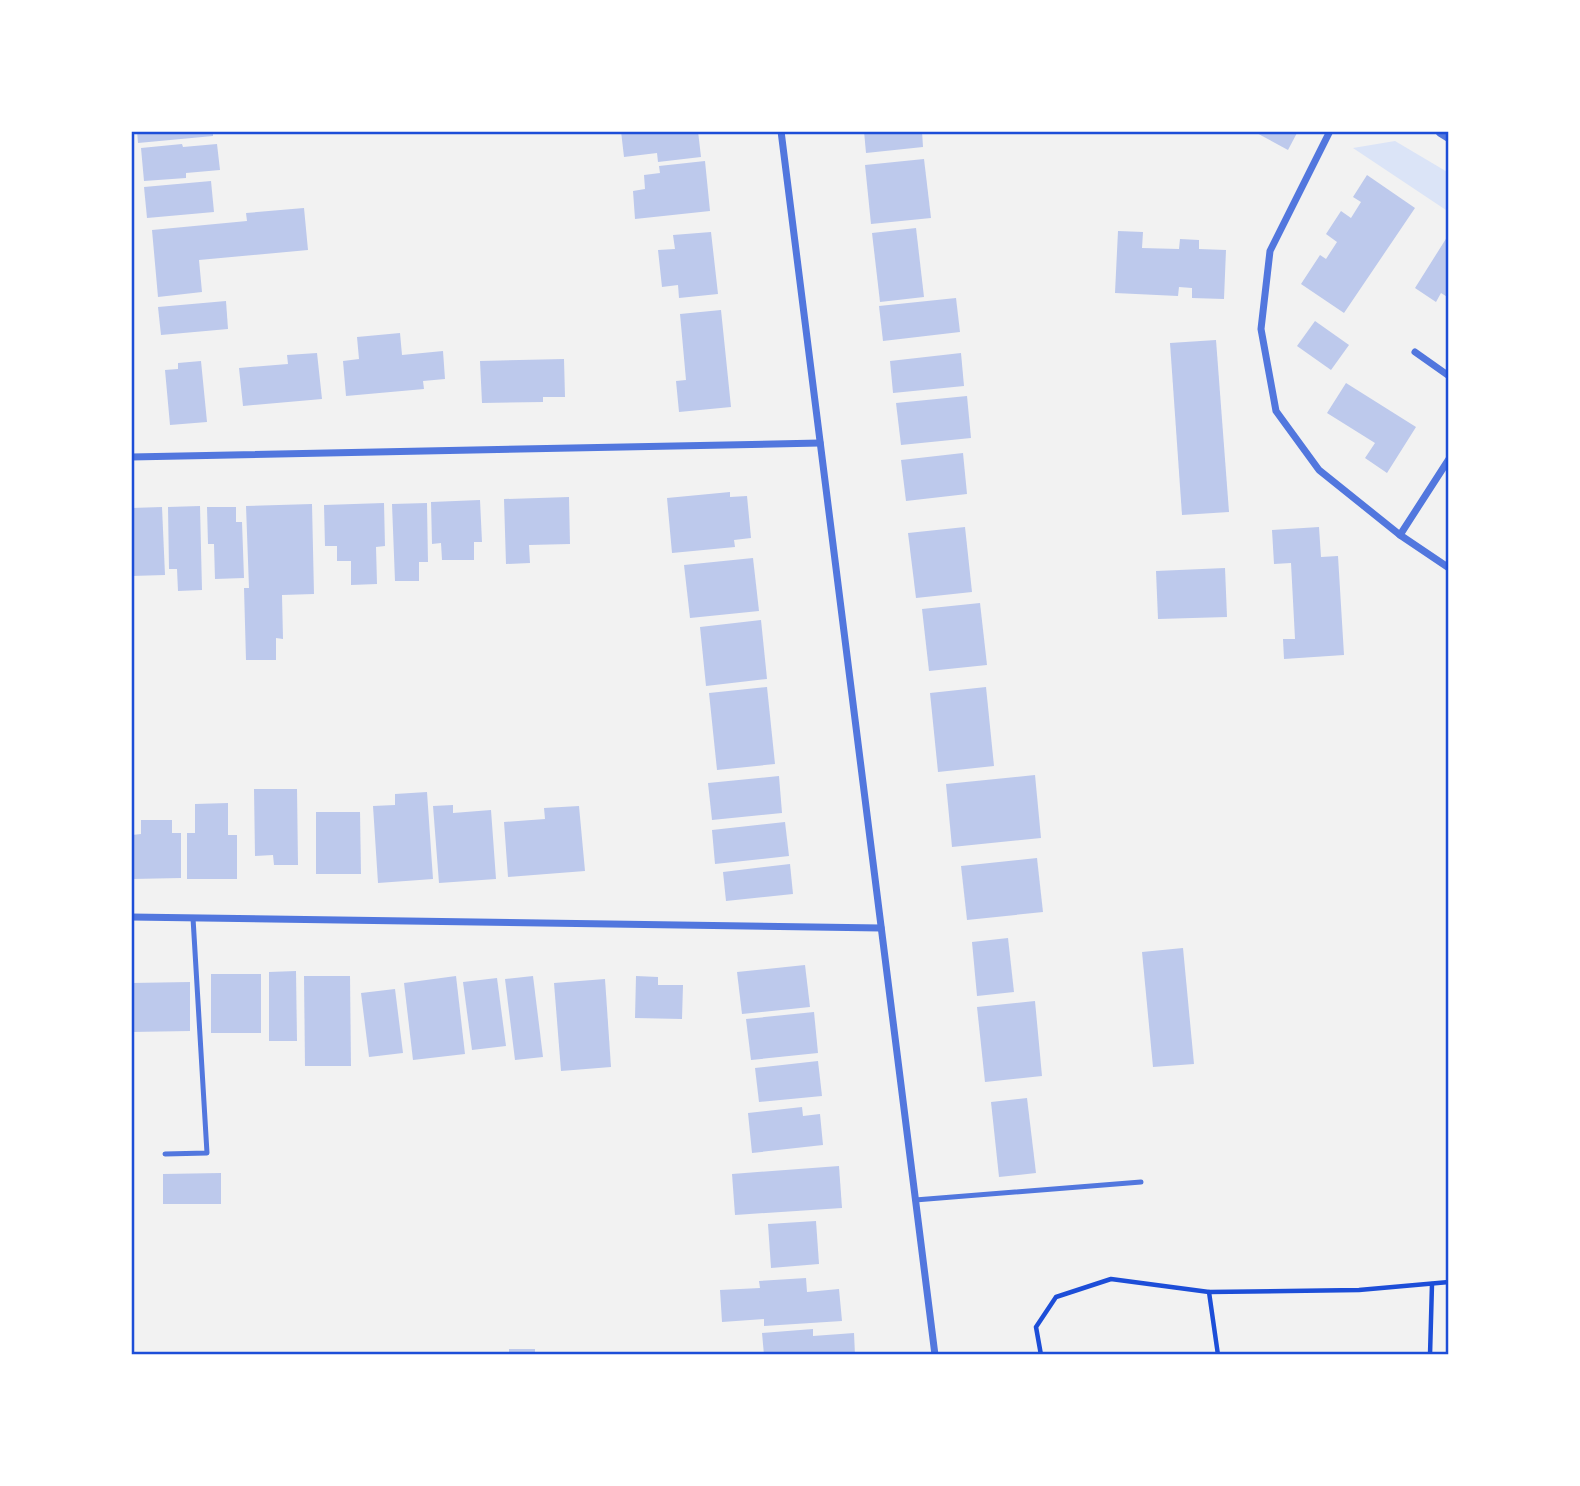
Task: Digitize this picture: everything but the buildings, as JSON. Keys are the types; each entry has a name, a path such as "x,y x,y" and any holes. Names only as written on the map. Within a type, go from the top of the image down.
{"street":[{"path":"781,131 934,1355"},
{"path":"1329,131 1270,251 1261,330 1276,411 1319,470 1400,535 1449,568"},
{"path":"1441,131 1449,136"},
{"path":"1415,352 1449,376"},
{"path":"131,457 820,443"},
{"path":"1400,535 1449,459"},
{"path":"131,917 881,928"}],"lane":[{"path":"165,1154 207,1153 193,918"},
{"path":"915,1200 1141,1182"}],"path":[{"path":"1041,1355 1036,1327 1056,1297 1111,1279 1209,1292 1359,1290 1449,1282"},
{"path":"1430,1355 1432,1284"},
{"path":"1209,1292 1218,1355"}],"shaded area":[{"path":"1395,141 1449,173 1449,212 1353,148"}]}
